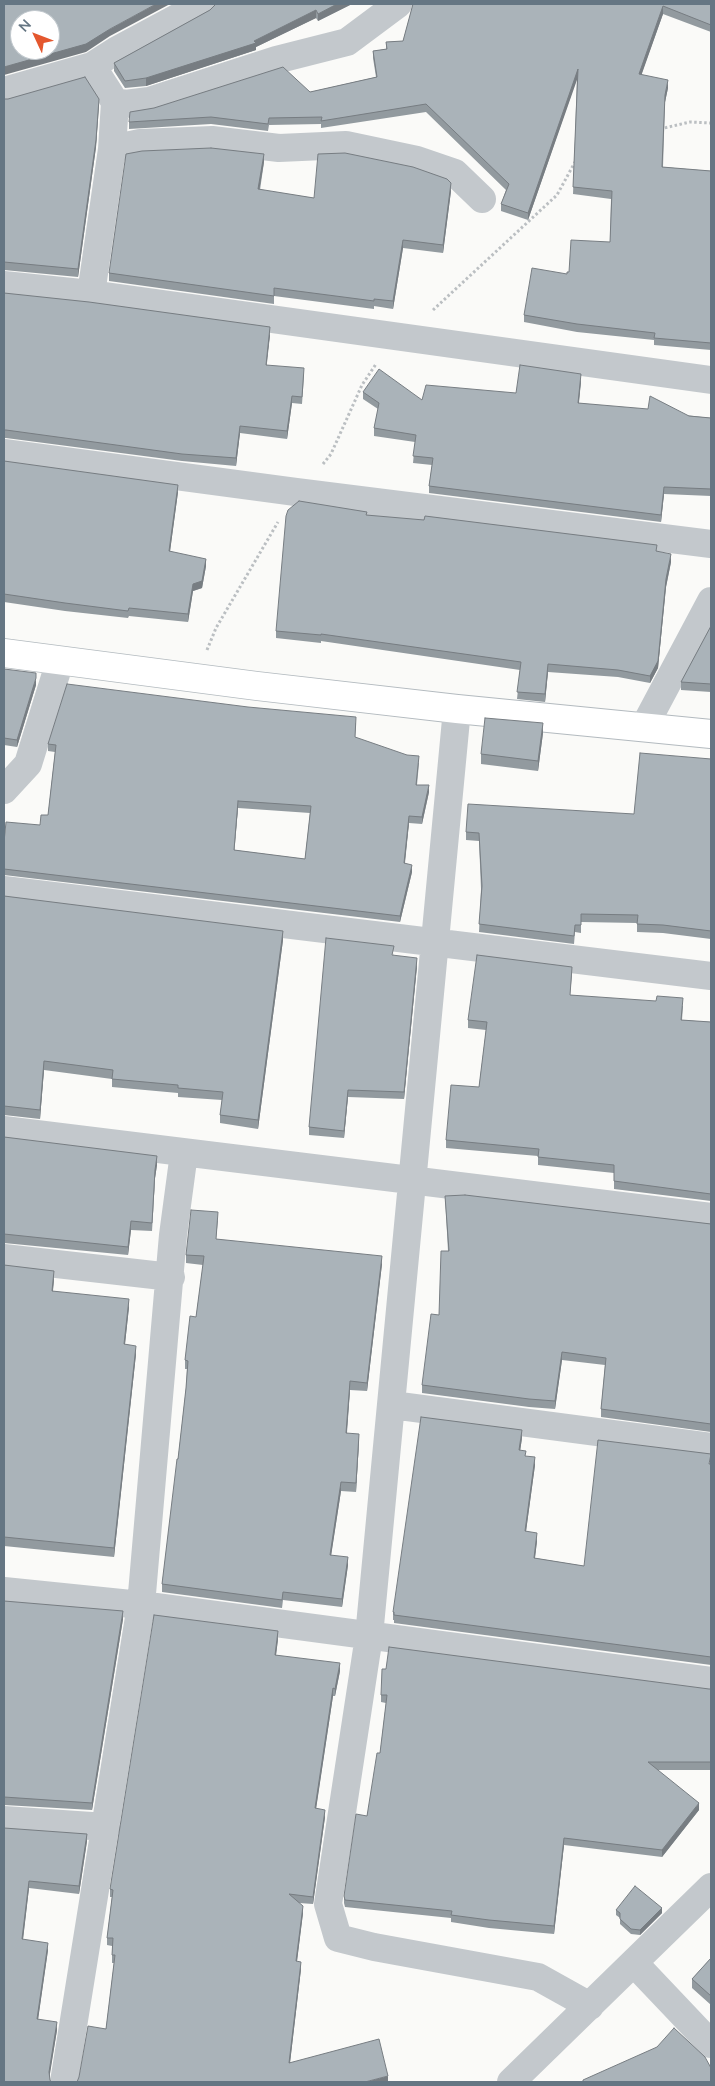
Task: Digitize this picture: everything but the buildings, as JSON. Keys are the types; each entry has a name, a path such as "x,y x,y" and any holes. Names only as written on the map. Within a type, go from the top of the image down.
{"street":[{"path":"4,91 92,66 117,50 202,4"},
{"path":"115,102 125,104 149,102 276,60 347,42 398,4"},
{"path":"92,66 115,102 112,149 92,294"},
{"path":"112,149 140,144 212,140 278,148 346,145 417,160 455,173 482,199"},
{"path":"4,285 92,294 711,380"},
{"path":"4,453 711,544"},
{"path":"644,727 711,601"},
{"path":"4,653 457,709 711,734"},
{"path":"4,790 60,661"},
{"path":"457,709 414,1181 369,1636 328,1904 338,1938 374,1947 538,1977 590,2006"},
{"path":"4,890 711,976"},
{"path":"4,1130 711,1217"},
{"path":"64,2082 141,1605 171,1277 173,1236 184,1153"},
{"path":"4,1258 171,1277"},
{"path":"392,1405 711,1447"},
{"path":"4,1592 141,1605 711,1681"},
{"path":"4,1820 106,1827"},
{"path":"512,2082 711,1887"},
{"path":"634,1963 711,2044"}]}
